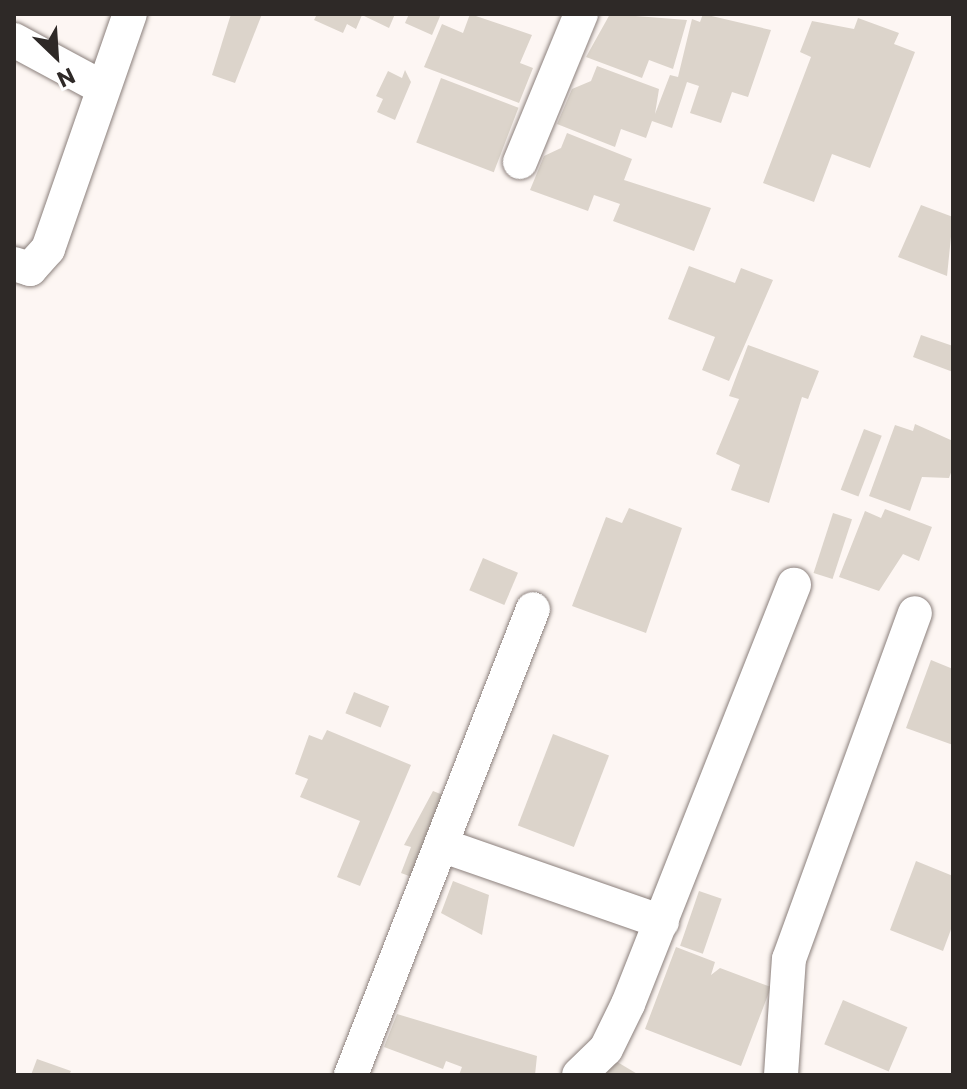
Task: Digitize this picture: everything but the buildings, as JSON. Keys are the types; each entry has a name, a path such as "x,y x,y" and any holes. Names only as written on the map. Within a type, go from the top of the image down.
{"street":[{"path":"14,264 30,269 48,249 130,14"},
{"path":"520,162 581,14"},
{"path":"14,40 103,88"},
{"path":"579,1075 606,1049 662,922 794,585"},
{"path":"351,1075 533,609"},
{"path":"781,1075 789,959 915,613"},
{"path":"441,845 662,922"}]}
